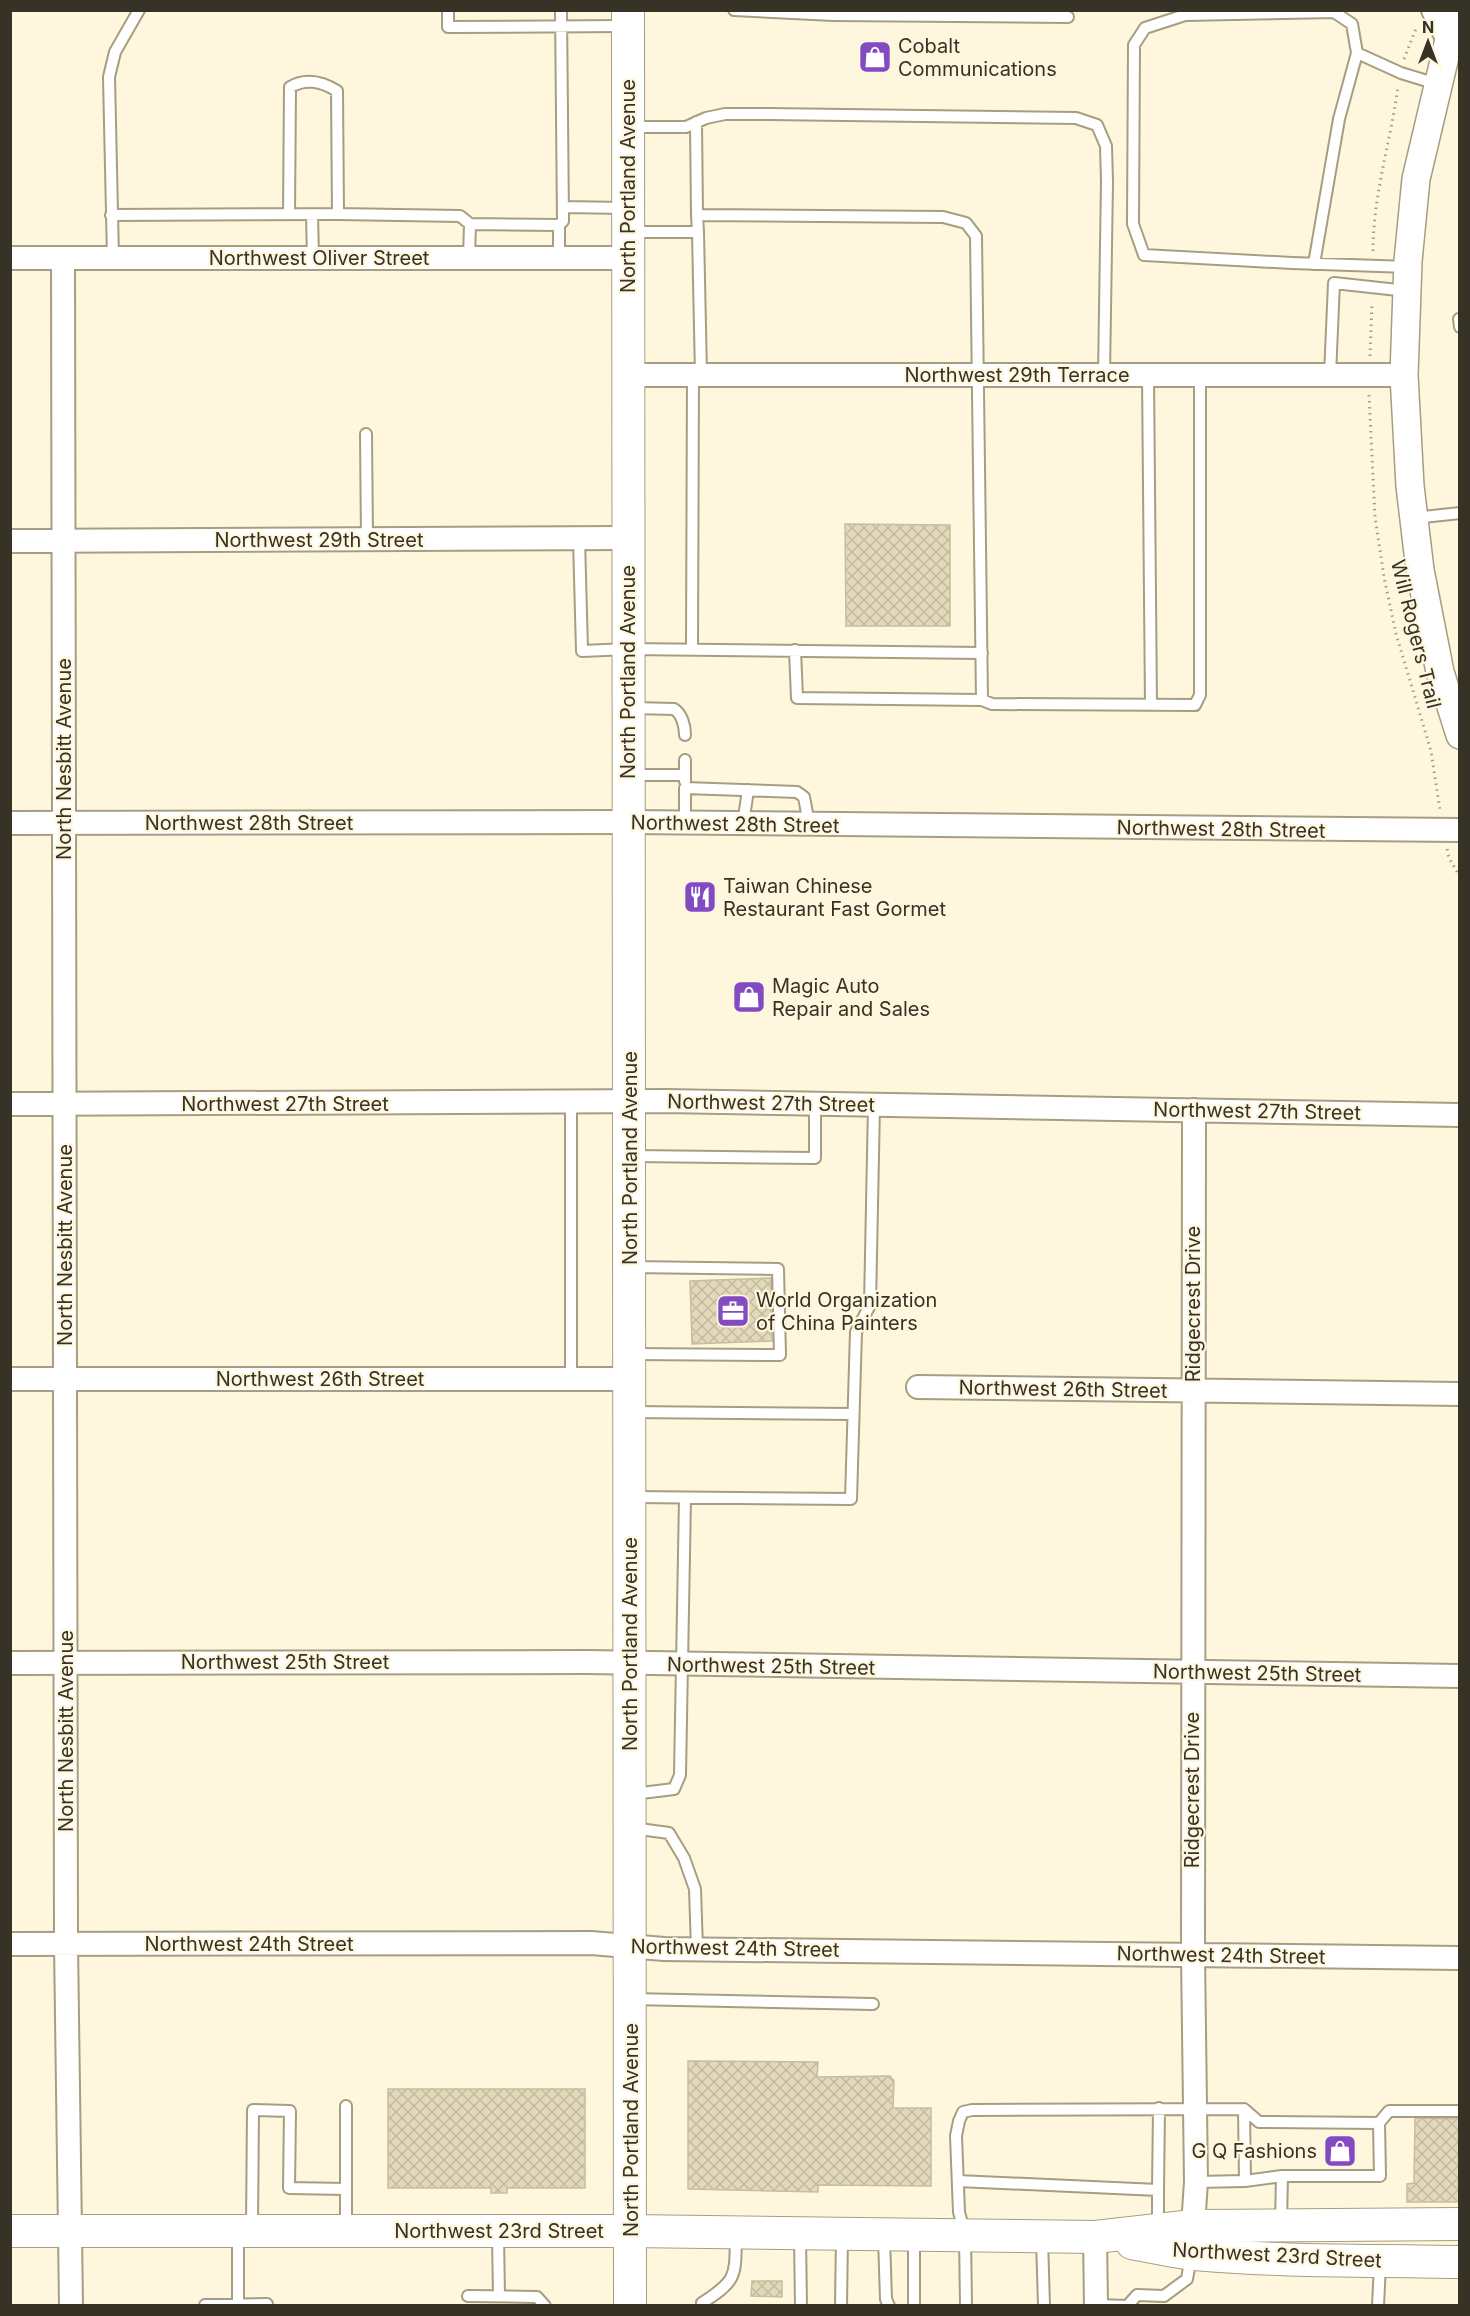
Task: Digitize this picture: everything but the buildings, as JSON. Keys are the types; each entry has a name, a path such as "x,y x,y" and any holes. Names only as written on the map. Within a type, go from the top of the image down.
{"main road":[{"name":"North Portland Avenue","path":"628,18 630,2306"},
{"name":"Northwest 23rd Street","path":"10,2231 630,2231 1192,2240 1281,2226 1460,2224"},
{"name":"Northwest 23rd Street","path":"1095,2237 1158,2230 1192,2240 1297,2260 1460,2262"}],"street":[{"path":"1458,11 1437,84 1416,180 1408,279 1404,375 1410,486 1420,570 1440,672 1460,735"},
{"path":"1427,14 1448,40"},
{"name":"Northwest Oliver Street","path":"10,258 559,257 628,233"},
{"name":"North Nesbitt Avenue","path":"63,258 66,1944 71,2306"},
{"name":"Northwest 29th Terrace","path":"629,375 1404,375"},
{"name":"Northwest 29th Street","path":"10,541 628,538"},
{"name":"Northwest 28th Street","path":"10,823 629,822 1451,831"},
{"name":"Northwest 27th Street","path":"10,1104 629,1102 1460,1115"},
{"name":"Ridgecrest Drive","path":"1192,2240 1196,2182 1192,1955 1194,1110"},
{"name":"Northwest 26th Street","path":"10,1379 571,1379 630,1366"},
{"name":"Northwest 26th Street","path":"918,1387 1460,1394"},
{"name":"Northwest 25th Street","path":"10,1663 630,1663 1460,1677"},
{"name":"Northwest 24th Street","path":"10,1944 591,1943 697,1949 1460,1958"},
{"path":"1095,2237 1096,2305"}],"lane":[{"path":"113,258 109,77 115,52 139,10"},
{"path":"448,10 448,27 561,26 628,18"},
{"path":"559,257 559,225 563,221 561,10"},
{"path":"734,10 833,15 1068,17"},
{"path":"1314,264 1339,119 1357,53 1352,24 1334,12 1185,15 1145,28 1134,45 1132,224 1144,255 1314,264 1408,279"},
{"path":"1357,53 1401,72 1437,84"},
{"path":"289,214 290,87 299,82 322,82 337,91 338,214"},
{"path":"628,127 686,127 725,114 1076,118 1097,125 1106,146 1104,375"},
{"path":"693,650 698,232 696,122"},
{"path":"563,207 628,233 698,232"},
{"path":"312,214 313,258"},
{"path":"111,215 460,216 470,224 559,225"},
{"path":"697,215 943,216 966,223 976,236 982,700"},
{"path":"470,224 470,258"},
{"path":"1330,375 1334,283 1408,279"},
{"path":"1148,375 1150,705"},
{"path":"795,650 796,698 982,700 992,704 1195,705 1200,694 1200,375"},
{"path":"366,434 367,539"},
{"path":"1414,518 1460,513"},
{"path":"579,539 582,651 628,648 982,652"},
{"path":"628,708 674,709 685,726 685,735"},
{"path":"685,760 685,823"},
{"path":"629,775 685,775"},
{"path":"685,788 796,792 804,797 809,824"},
{"path":"743,824 748,790"},
{"path":"571,1103 571,1379"},
{"path":"630,1156 815,1158 815,1104"},
{"path":"630,1497 851,1499 856,1332 870,1305 874,1105"},
{"path":"630,1267 778,1269 780,1355 630,1366"},
{"path":"630,1412 854,1414"},
{"path":"630,1795 674,1789 680,1775 685,1498"},
{"path":"630,1828 669,1833 684,1858 695,1890 697,1949"},
{"path":"631,1999 873,2004"},
{"path":"346,2106 346,2232"},
{"path":"1158,2230 1160,2108"},
{"path":"1244,2109 1245,2181"},
{"path":"966,2306 965,2235 959,2212 956,2136 963,2112 972,2110 1244,2109 1259,2122 1380,2123"},
{"path":"238,2305 253,2110 290,2111 289,2188 346,2189"},
{"path":"1196,2182 1245,2181 1282,2176 1380,2176 1380,2123 1389,2111 1460,2111"},
{"path":"1281,2226 1282,2176"},
{"path":"958,2181 1158,2190"},
{"path":"498,2232 499,2296"},
{"path":"702,2306 702,2303 724,2289 733,2278 736,2263 736,2233"},
{"path":"800,2234 801,2306"},
{"path":"841,2306 842,2234"},
{"path":"889,2306 886,2299 899,2234"},
{"path":"899,2234 914,2306"},
{"path":"1041,2236 1044,2306"},
{"path":"1096,2305 1130,2305 1137,2295 1164,2296 1187,2280 1192,2240"},
{"path":"1378,2306 1380,2261"},
{"path":"468,2296 537,2297 545,2306"},
{"path":"205,2305 267,2304"}],"path":[{"path":"1404,57 1427,14"},
{"path":"1373,242 1383,161 1395,111 1398,87"},
{"path":"1370,353 1372,304"},
{"name":"Will Rogers Trail","path":"1369,393 1375,517 1384,577 1396,634 1429,742 1451,831 1449,858 1460,877"}],"place":[{"name":"Cobalt Communications","path":"875,57"},
{"name":"Taiwan Chinese Restaurant Fast Gormet","path":"700,897"},
{"name":"Magic Auto Repair and Sales","path":"749,997"},
{"name":"World Organization of China Painters","path":"733,1311"},
{"name":"G Q Fashions","path":"1340,2151"}]}
